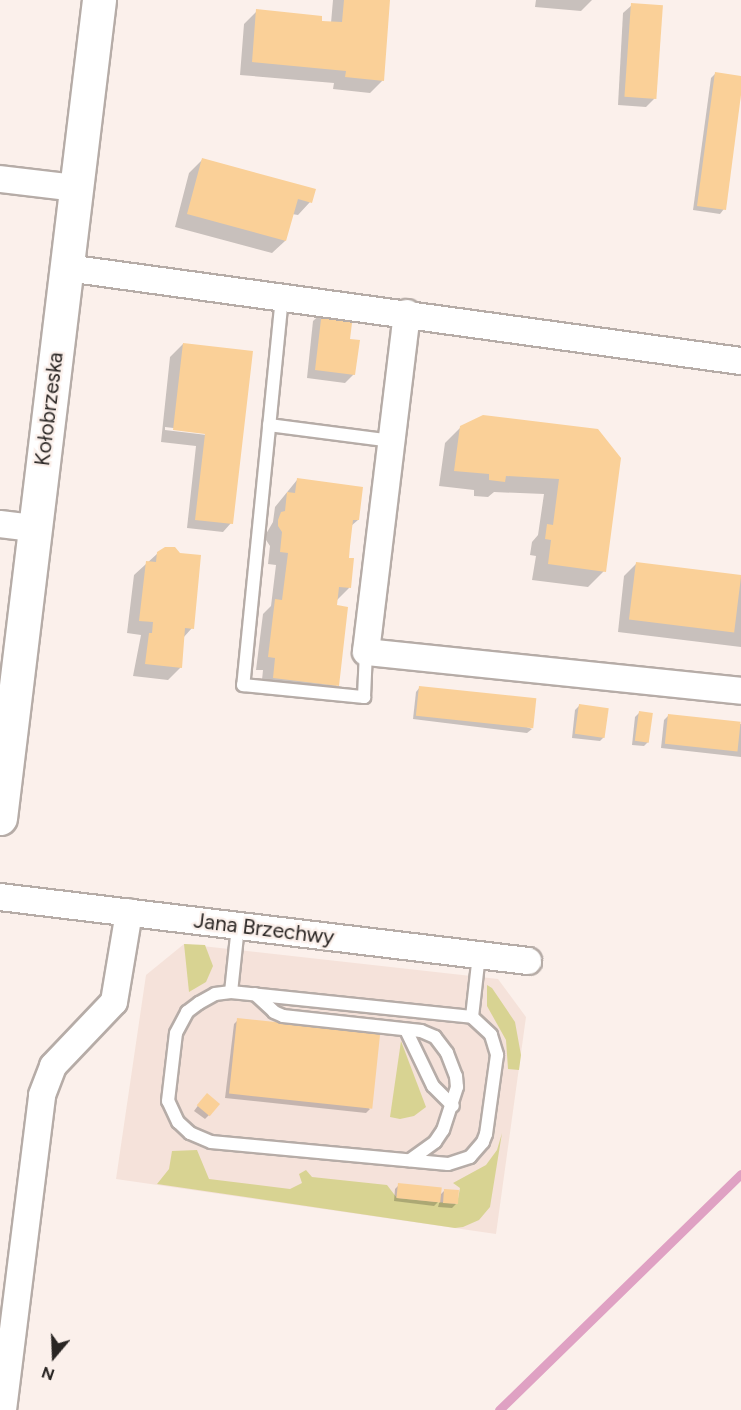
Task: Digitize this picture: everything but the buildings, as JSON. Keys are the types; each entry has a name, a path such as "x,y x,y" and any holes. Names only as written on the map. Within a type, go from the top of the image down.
{"main road":[{"name":"Kołobrzeska","path":"0,818 99,0"}],"street":[{"path":"0,179 76,188"},
{"path":"67,268 407,313 741,361"},
{"path":"407,313 366,652 741,691"},
{"path":"0,524 35,528"},
{"name":"Jana Brzechwy","path":"0,897 528,961"},
{"path":"3,1410 42,1095 53,1066 114,1002 129,912"}],"lane":[{"path":"282,297 243,685 364,697 366,652"},
{"path":"269,425 392,441"},
{"path":"231,992 238,926"},
{"path":"472,1017 479,955"},
{"path":"231,992 255,994 472,1017 491,1035 497,1055 486,1134 477,1150 459,1162 448,1164 212,1142 190,1133 178,1122 168,1101 176,1033 187,1012 215,994 231,992"},
{"path":"255,994 274,1012 283,1016 421,1031 435,1037 442,1044 456,1076 453,1106 435,1142 410,1160"},
{"path":"406,1030 433,1086 453,1106"}],"shaded area":[{"path":"184,944 498,979 526,1017 496,1234 116,1179 146,975"},
{"path":"184,944 205,945 213,966 206,982 189,992"},
{"path":"487,985 492,988 515,1022 521,1055 519,1070 508,1069 506,1040 487,1006"},
{"path":"401,1041 426,1107 414,1116 400,1119 390,1117"},
{"path":"502,1133 490,1207 479,1220 463,1227 455,1228 157,1184 169,1169 172,1151 197,1150 209,1179 290,1189 302,1183 299,1174 306,1170 312,1177 387,1185 397,1198 457,1204 460,1188 453,1183 486,1165 497,1150"}],"waterway":[{"path":"499,1410 741,1174"}]}
